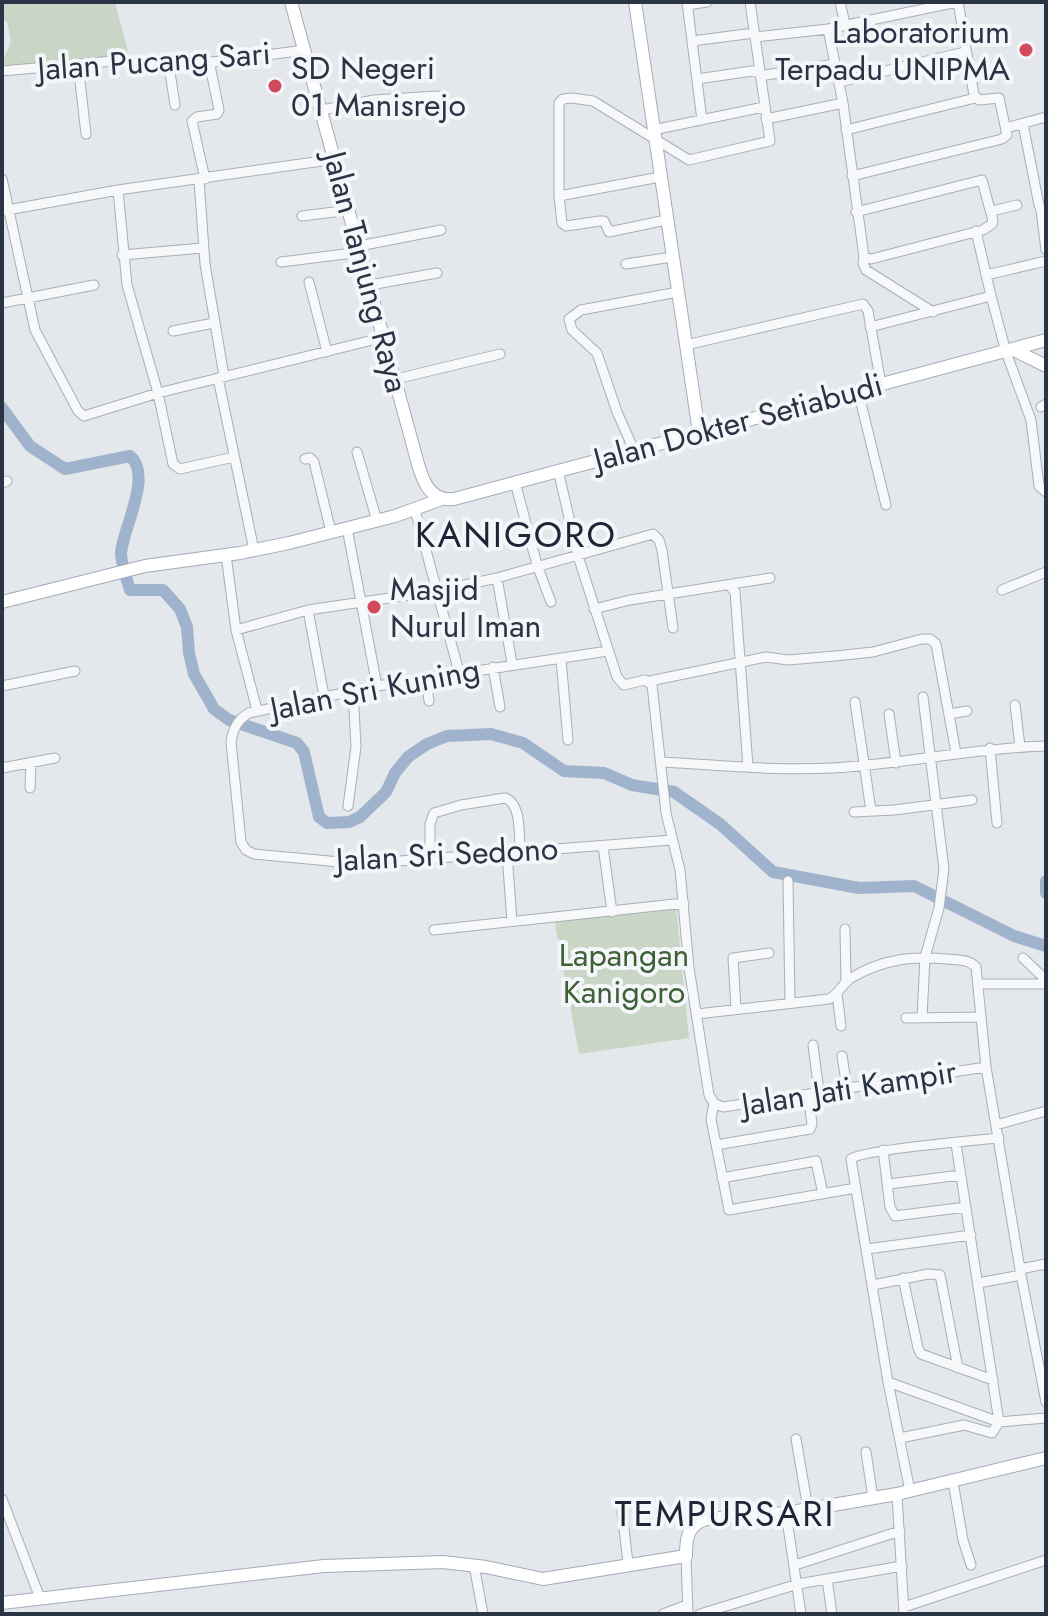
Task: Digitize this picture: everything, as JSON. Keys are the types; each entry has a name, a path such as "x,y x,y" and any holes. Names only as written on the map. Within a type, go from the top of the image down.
{"main road":[{"name":"Jalan Tanjung Raya","path":"291,2 412,442 423,477 435,497"},
{"path":"635,2 699,432"},
{"name":"Jalan Dokter Setiabudi","path":"2,602 145,566 254,550 377,521 415,510 435,497 454,499 1046,340"},
{"path":"1010,351 1046,366"},
{"path":"2,1603 314,1567 415,1561 474,1565 548,1579 628,1563 686,1556 688,1533 699,1521 786,1513 903,1493 1046,1458"}],"street":[{"path":"702,120 687,3 707,2"},
{"path":"666,220 609,232 604,221 566,226 562,223 557,107 561,100 572,98 593,101 654,135 689,160 770,141 750,2"},
{"path":"840,2 845,24"},
{"path":"692,41 828,29 958,2 975,98"},
{"path":"828,29 843,103 863,263 866,270 933,312"},
{"name":"Jalan Pucang Sari","path":"2,71 114,61 169,66 305,50"},
{"path":"839,82 965,52"},
{"path":"209,61 219,110 217,114 197,117 192,121 202,180 203,248 234,457 254,550"},
{"path":"78,64 86,134"},
{"path":"697,79 835,64"},
{"path":"169,66 175,105"},
{"path":"322,110 374,100 437,96"},
{"path":"846,130 975,98 999,98 1007,135 1002,139 852,176"},
{"path":"766,119 843,103"},
{"path":"654,135 702,120 764,107"},
{"path":"1006,128 1046,117"},
{"path":"1023,124 1043,210 1046,250"},
{"path":"5,211 118,190 336,159"},
{"path":"559,196 660,177"},
{"path":"2,179 5,211 39,340 78,411 84,416 158,393 385,337"},
{"path":"856,212 982,180 992,211 992,224 976,231 871,259 864,257"},
{"path":"118,190 122,255 132,305 158,393 175,467 180,469 234,457"},
{"path":"992,211 1017,205"},
{"path":"302,216 350,210"},
{"path":"281,262 360,249 441,230"},
{"path":"976,231 991,296 1031,420 1039,486 1046,492"},
{"path":"122,255 203,248"},
{"path":"626,264 672,257"},
{"path":"986,275 1046,261"},
{"path":"370,285 437,273"},
{"path":"309,282 327,352"},
{"path":"2,303 94,285"},
{"path":"634,450 597,353 572,330 569,319 581,310 678,292"},
{"path":"870,327 991,296"},
{"path":"686,345 863,304 867,308 881,384"},
{"path":"173,331 214,323"},
{"path":"396,379 500,354"},
{"path":"858,391 886,505"},
{"path":"357,452 377,521"},
{"path":"305,459 310,458 314,462 331,532"},
{"path":"558,470 578,556 608,651 622,684 766,657 788,660 835,656 930,639 936,644 956,753"},
{"path":"515,482 537,565 551,602"},
{"path":"415,510 459,672"},
{"path":"347,528 377,686"},
{"path":"236,630 308,610 437,591 497,578 653,534 662,550 673,628"},
{"path":"226,555 236,630 257,710"},
{"path":"1002,590 1044,572"},
{"path":"497,578 512,663"},
{"path":"594,609 730,586 739,581 770,578"},
{"path":"730,586 735,592 748,767"},
{"path":"308,610 324,696"},
{"name":"Jalan Sri Kuning","path":"232,733 239,720 257,710 512,663 608,651"},
{"path":"561,659 568,740"},
{"path":"493,667 500,707"},
{"path":"2,686 75,671"},
{"path":"426,678 429,701"},
{"path":"650,681 665,800 680,870 689,968 709,1095 714,1103 711,1114 729,1210 856,1188"},
{"path":"348,806 356,747 353,690"},
{"path":"922,1018 925,957 939,908 944,869 923,697"},
{"path":"855,702 871,811"},
{"path":"1015,705 1020,746"},
{"path":"949,714 967,711"},
{"path":"889,714 896,763"},
{"name":"Jalan Sri Sedono","path":"232,733 239,833 243,847 250,853 349,864 672,840"},
{"path":"662,762 833,768 896,763 990,748 1046,746"},
{"path":"990,748 997,823"},
{"path":"2,768 55,758"},
{"path":"30,788 31,762"},
{"path":"430,859 430,824 434,813 505,798 515,806 520,853"},
{"path":"854,812 972,800"},
{"path":"603,846 612,912"},
{"path":"507,854 512,921"},
{"path":"788,881 790,1003"},
{"path":"434,930 684,903"},
{"path":"845,929 846,981"},
{"path":"736,1009 733,958 769,953"},
{"path":"697,1014 824,1000 837,994 846,981 886,961 925,957 972,962 978,972 986,1067 1046,1402"},
{"path":"1025,983 1026,961 1037,969 1046,982"},
{"path":"978,984 1046,982"},
{"path":"837,994 841,1026"},
{"path":"906,1018 981,1017"},
{"path":"716,1145 810,1129 814,1093 813,1045"},
{"path":"842,1056 847,1087"},
{"name":"Jalan Jati Kampir","path":"714,1103 723,1107 986,1067"},
{"path":"996,1125 1046,1111"},
{"path":"999,1138 883,1150 855,1155 851,1159 900,1438 904,1610 1046,1560"},
{"path":"900,1438 964,1425 992,1433 999,1422 956,1144"},
{"path":"883,1150 890,1209 897,1216 966,1207"},
{"path":"722,1178 815,1161 823,1194"},
{"path":"889,1184 961,1175"},
{"path":"867,1249 971,1235"},
{"path":"978,1283 1046,1264"},
{"path":"873,1285 934,1273 941,1276 958,1368"},
{"path":"903,1278 919,1351 925,1357 993,1380"},
{"path":"888,1382 999,1422 1046,1418"},
{"path":"796,1439 808,1509"},
{"path":"866,1452 873,1498"},
{"path":"953,1482 963,1540 971,1565"},
{"path":"2,1499 40,1598"},
{"path":"622,1512 628,1563"},
{"path":"786,1513 801,1614"},
{"path":"795,1565 900,1531"},
{"path":"663,1614 688,1610 686,1556"},
{"path":"474,1565 483,1614"},
{"path":"700,1614 798,1584 902,1566"},
{"path":"827,1579 832,1614"}],"green space":[{"path":"2,2 115,2 130,60 2,69 11,42 7,21 2,20"},
{"name":"Lapangan Kanigoro","path":"676,906 689,1038 579,1054 554,918"}],"waterway":[{"path":"2,408 30,446 65,469 130,456 139,476 121,553 130,590 163,590 180,609 187,627 194,674 214,709 229,720 297,743 304,752 319,817 327,823 349,822 360,817 386,792 395,773 408,757 427,744 447,736 491,734 523,743 564,771 604,773 632,785 674,792 720,824 773,872 859,888 914,886 1014,936 1046,946"},
{"path":"1046,881 1046,893"}],"place":[{"name":"Laboratorium Terpadu UNIPMA","path":"1026,50"},
{"name":"SD Negeri 01 Manisrejo","path":"275,86"},
{"name":"Masjid Nurul Iman","path":"374,607"}],"district":[{"name":"KANIGORO","path":"516,534"},
{"name":"TEMPURSARI","path":"725,1513"}]}
